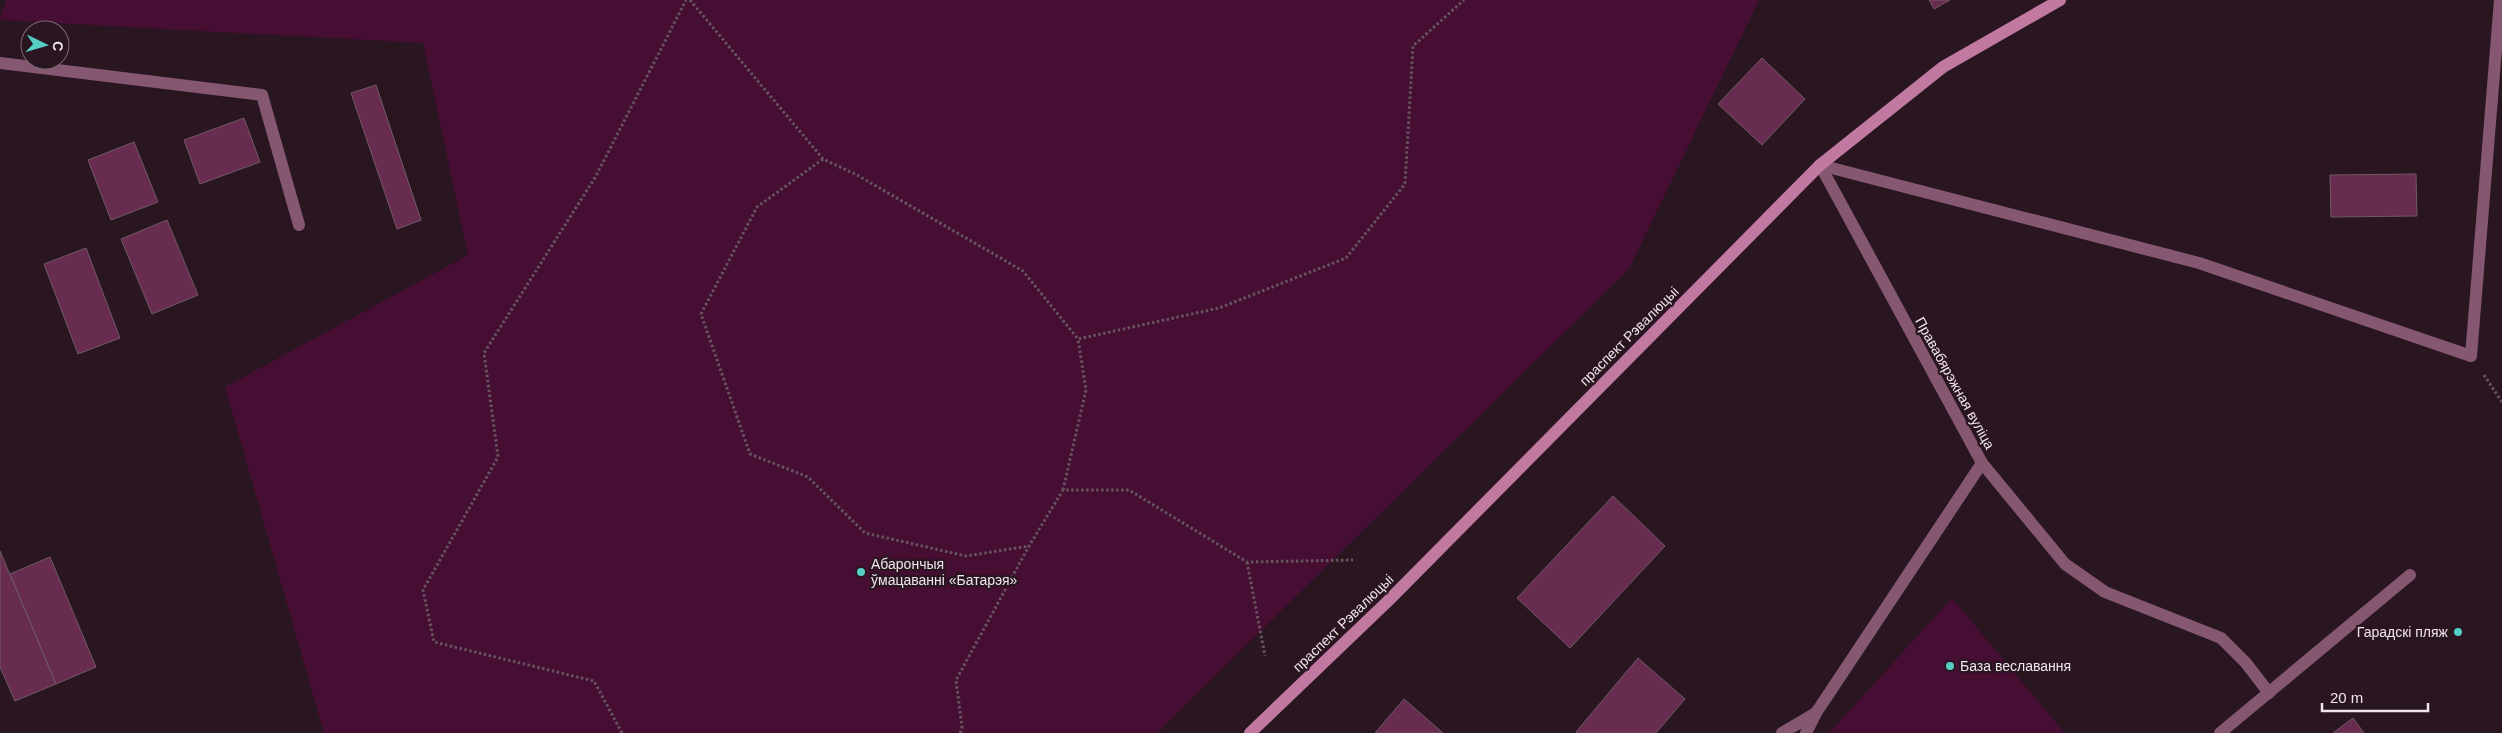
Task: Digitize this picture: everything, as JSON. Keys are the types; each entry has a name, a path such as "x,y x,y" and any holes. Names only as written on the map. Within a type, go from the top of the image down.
{"main road":[{"name":"праспект Рэвалюцыі","path":"1250,733 1388,601 1820,165 1944,66 2060,0"}],"street":[{"path":"1820,165 2199,263 2471,356 2500,0"},
{"path":"0,63 262,95 299,225"},
{"name":"Правабярэжная вуліца","path":"1806,733 1816,713 1982,463 1820,165"},
{"path":"1982,463 2065,564 2105,592 2221,638 2246,663 2268,693"},
{"path":"2220,733 2410,575"},
{"path":"1782,733 1816,713"}],"path":[{"path":"622,733 594,681 434,642 423,590 498,457 484,353 596,176 686,0"},
{"path":"690,0 823,159 857,175 1023,270 1078,339 1086,390 1063,490 1029,546 956,680 962,728 960,733"},
{"path":"1078,339 1219,308 1346,258 1405,184 1413,46 1464,0"},
{"path":"823,159 757,206 701,314 750,454 808,477 865,533 966,556 1029,546"},
{"path":"2471,356 2502,402"},
{"path":"1063,490 1129,490 1247,562 1353,560"},
{"path":"1247,562 1265,656"}],"shaded area":[{"path":"6,0 1759,0 1629,269 1157,733 324,733 225,387 468,255 423,43 70,24 70,20 0,20"},
{"name":"База веславання","path":"1952,598 2065,733 1829,733"}],"building":[{"path":"1929,0 1950,0 1934,9"},
{"path":"1762,58 1805,99 1762,145 1718,104"},
{"path":"376,85 421,220 397,229 351,93"},
{"path":"244,118 260,162 200,184 184,140"},
{"path":"134,142 158,202 111,220 88,160"},
{"path":"2416,174 2417,216 2331,217 2330,175"},
{"path":"167,220 198,295 152,314 121,239"},
{"path":"86,248 120,338 78,354 44,264"},
{"path":"1613,496 1665,546 1570,648 1517,598"},
{"path":"0,551 56,684 15,701 0,667"},
{"path":"50,557 96,667 56,684 10,574"},
{"path":"1638,658 1685,699 1656,733 1576,732"},
{"path":"1404,699 1443,733 1375,733"},
{"path":"2353,718 2364,733 2333,733"}],"place":[{"name":"Абарончыя ўмацаванні «Батарэя»","path":"861,572"},
{"name":"Гарадскі пляж","path":"2458,632"},
{"name":"База веславання","path":"1950,666"}]}
